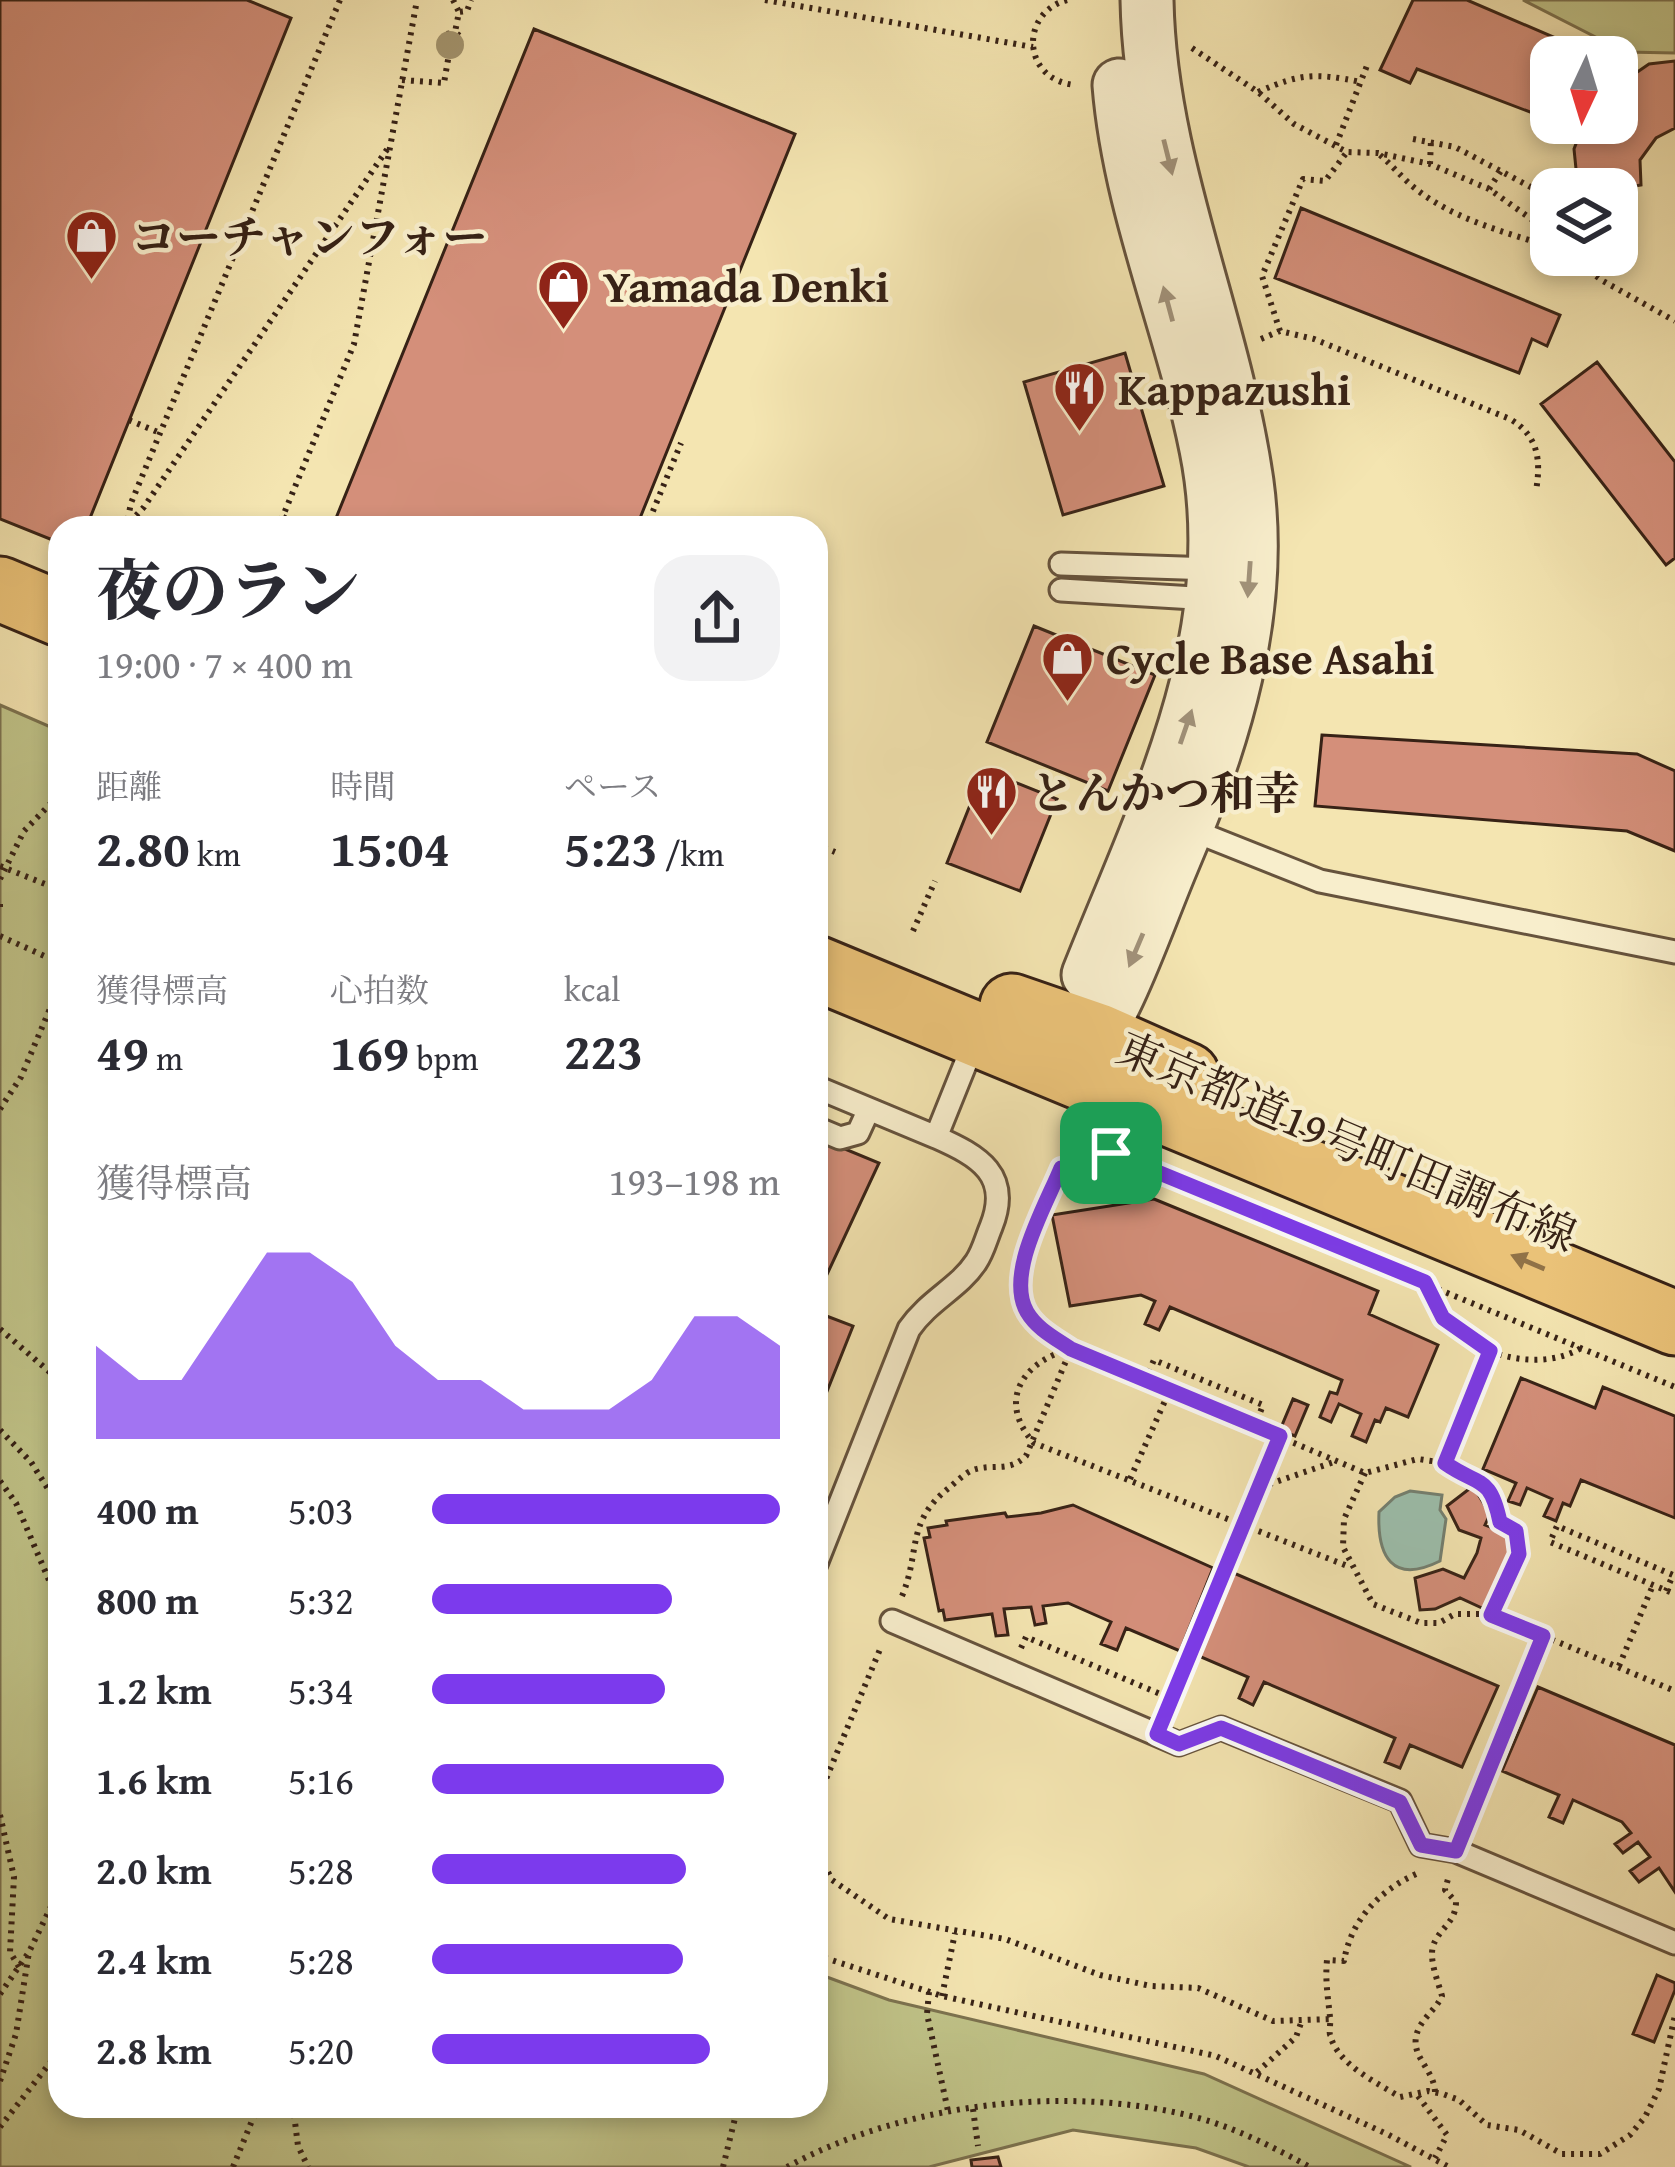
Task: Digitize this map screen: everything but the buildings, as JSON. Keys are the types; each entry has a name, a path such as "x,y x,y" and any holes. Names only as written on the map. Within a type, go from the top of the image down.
{"main road":[{"path":"0,589 48,609"},
{"path":"0,632 48,652"},
{"name":"東京都道19号町田調布線","path":"828,931 1022,1010 1080,1062 1675,1323"},
{"name":"東京都道19号町田調布線","path":"828,973 977,1034 1080,1062 1675,1280"}],"street":[{"path":"1080,1062 1190,717 1213,584 1215,525 1207,451 1132,164 1121,103 1115,0"},
{"path":"1080,1062 1187,829 1233,696 1246,626 1247,483 1223,366 1154,98 1148,0"}],"lane":[{"path":"1061,564 1213,584"},
{"path":"1061,590 1213,584"},
{"path":"1187,829 1320,881 1675,952"},
{"path":"936,1137 977,1034"},
{"path":"828,1092 971,1153 989,1168 998,1192 998,1211 977,1262 924,1307 909,1329 828,1534"},
{"path":"828,1133 840,1138 858,1132 869,1109"},
{"path":"892,1621 1179,1744 1221,1728 1400,1802 1421,1845 1456,1851 1675,1943"}],"path":[{"path":"128,516 340,0"},
{"path":"283,516 354,344 417,0"},
{"path":"452,0 459,12 455,32"},
{"path":"459,12 467,11 471,0"},
{"path":"765,0 1033,47"},
{"path":"1067,0 1038,20 1033,47 1038,69 1057,83 1091,86"},
{"path":"449,54 458,53 461,37 455,32"},
{"path":"449,54 440,44 443,35 455,32"},
{"path":"1178,42 1204,52 1294,124 1347,152 1430,164 1489,189 1530,216"},
{"path":"402,80 444,83 449,54"},
{"path":"1336,145 1368,63"},
{"path":"1258,92 1296,75 1322,74 1361,82"},
{"path":"1413,139 1431,140 1530,186"},
{"path":"1430,164 1431,140"},
{"path":"136,516 390,145"},
{"path":"1280,331 1262,276 1303,179 1325,181 1347,152"},
{"path":"1378,153 1414,188 1448,209 1530,240"},
{"path":"1489,189 1502,169"},
{"path":"1596,276 1675,321"},
{"path":"1255,341 1280,331 1314,339 1522,426 1539,453 1536,491"},
{"path":"129,420 160,433"},
{"path":"651,516 681,443"},
{"path":"0,880 2,867 24,830 48,806"},
{"path":"828,849 835,852"},
{"path":"2,867 48,885"},
{"path":"913,931 935,880"},
{"path":"0,936 48,958"},
{"path":"0,1109 21,1077 48,1013"},
{"path":"1080,1062 1072,1138 1022,1266 1019,1284 1033,1320 1071,1349 1365,1473 1418,1459 1445,1463 1484,1482 1495,1498 1500,1522 1516,1531 1519,1554 1491,1615"},
{"path":"1072,1138 1675,1387"},
{"path":"1061,1168 1078,1175 1095,1174 1106,1166 1111,1153"},
{"path":"1425,1282 1443,1318 1490,1351 1550,1361 1581,1348"},
{"path":"0,1329 48,1371"},
{"path":"828,1774 910,1578 911,1545 919,1522 933,1501 973,1470 1014,1467 1034,1443 1071,1349"},
{"path":"1071,1349 1031,1365 1024,1377 1018,1419 1034,1443 1350,1567"},
{"path":"1445,1463 1490,1351"},
{"path":"1145,1380 1154,1360 1263,1405 1255,1426"},
{"path":"1130,1479 1169,1392"},
{"path":"0,1430 31,1462 48,1489"},
{"path":"1157,1734 1280,1436"},
{"path":"1258,1488 1337,1461"},
{"path":"1365,1473 1344,1519 1342,1547 1373,1604 1404,1618 1439,1623 1455,1615 1491,1615 1675,1691"},
{"path":"0,1480 16,1503 48,1578"},
{"path":"1557,1526 1672,1575 1670,1592 1550,1542 1557,1526"},
{"path":"1618,1666 1653,1585"},
{"path":"1436,2092 1432,2073 1415,2052 1415,2040 1442,1996 1432,1955 1439,1934 1456,1911 1456,1902 1444,1890 1543,1636"},
{"path":"1011,1672 1026,1637 1172,1699"},
{"path":"0,1815 14,1877 10,1952 20,1966"},
{"path":"1424,1871 1395,1884 1364,1912 1344,1961 1327,1960 1329,2034 1361,2074 1400,2097 1436,2092 1459,2100 1487,2125 1519,2130 1562,2154 1600,2154 1630,2135 1646,2117 1658,2089 1675,2015"},
{"path":"828,1872 832,1880 889,1919 1005,1939 1100,1975 1150,1986 1198,1988 1258,2017 1301,2023 1331,2019"},
{"path":"1436,1873 1449,1876"},
{"path":"0,1994 48,1913"},
{"path":"942,1996 955,1933"},
{"path":"0,2081 16,2033 29,1952"},
{"path":"828,1959 942,1996 1216,2056 1449,2167"},
{"path":"929,1992 927,2014 948,2110"},
{"path":"1257,2072 1296,2037 1301,2023"},
{"path":"0,2127 48,2065"},
{"path":"1418,2096 1447,2135 1434,2159"},
{"path":"787,2167 843,2141 948,2110 1098,2102 1195,2116 1310,2167"},
{"path":"973,2108 978,2146"},
{"path":"233,2167 253,2118"},
{"path":"294,2118 298,2146 308,2167"},
{"path":"723,2167 735,2118"}],"green space":[{"path":"1523,0 1675,0 1675,53 1638,52 1638,36 1594,36"},
{"path":"0,705 48,726 48,2118 828,2118 828,1977 889,2000 1204,2074 1411,2167 1249,2167 1196,2148 1073,2130 929,2167 0,2167"}],"shaded area":[{"path":"1410,1491 1442,1495 1440,1510 1446,1519 1440,1561 1410,1570 1399,1568 1385,1553 1379,1512"}],"place":[{"name":"コーチャンフォー","path":"92,282"},
{"name":"Yamada Denki","path":"564,331"},
{"name":"Kappazushi","path":"1079,434"},
{"name":"Cycle Base Asahi","path":"1067,703"},
{"name":"とんかつ和幸","path":"991,838"}],"route":[{"path":"1111,1153 1425,1282 1443,1318 1490,1351 1445,1463 1484,1482 1495,1498 1500,1522 1516,1531 1519,1554 1491,1615 1543,1636 1456,1851 1421,1845 1400,1802 1221,1728 1179,1744 1157,1734 1280,1436 1071,1349 1045,1331 1025,1308 1019,1284 1022,1266 1061,1168 1070,1174 1095,1174 1106,1166 1111,1153"}]}
